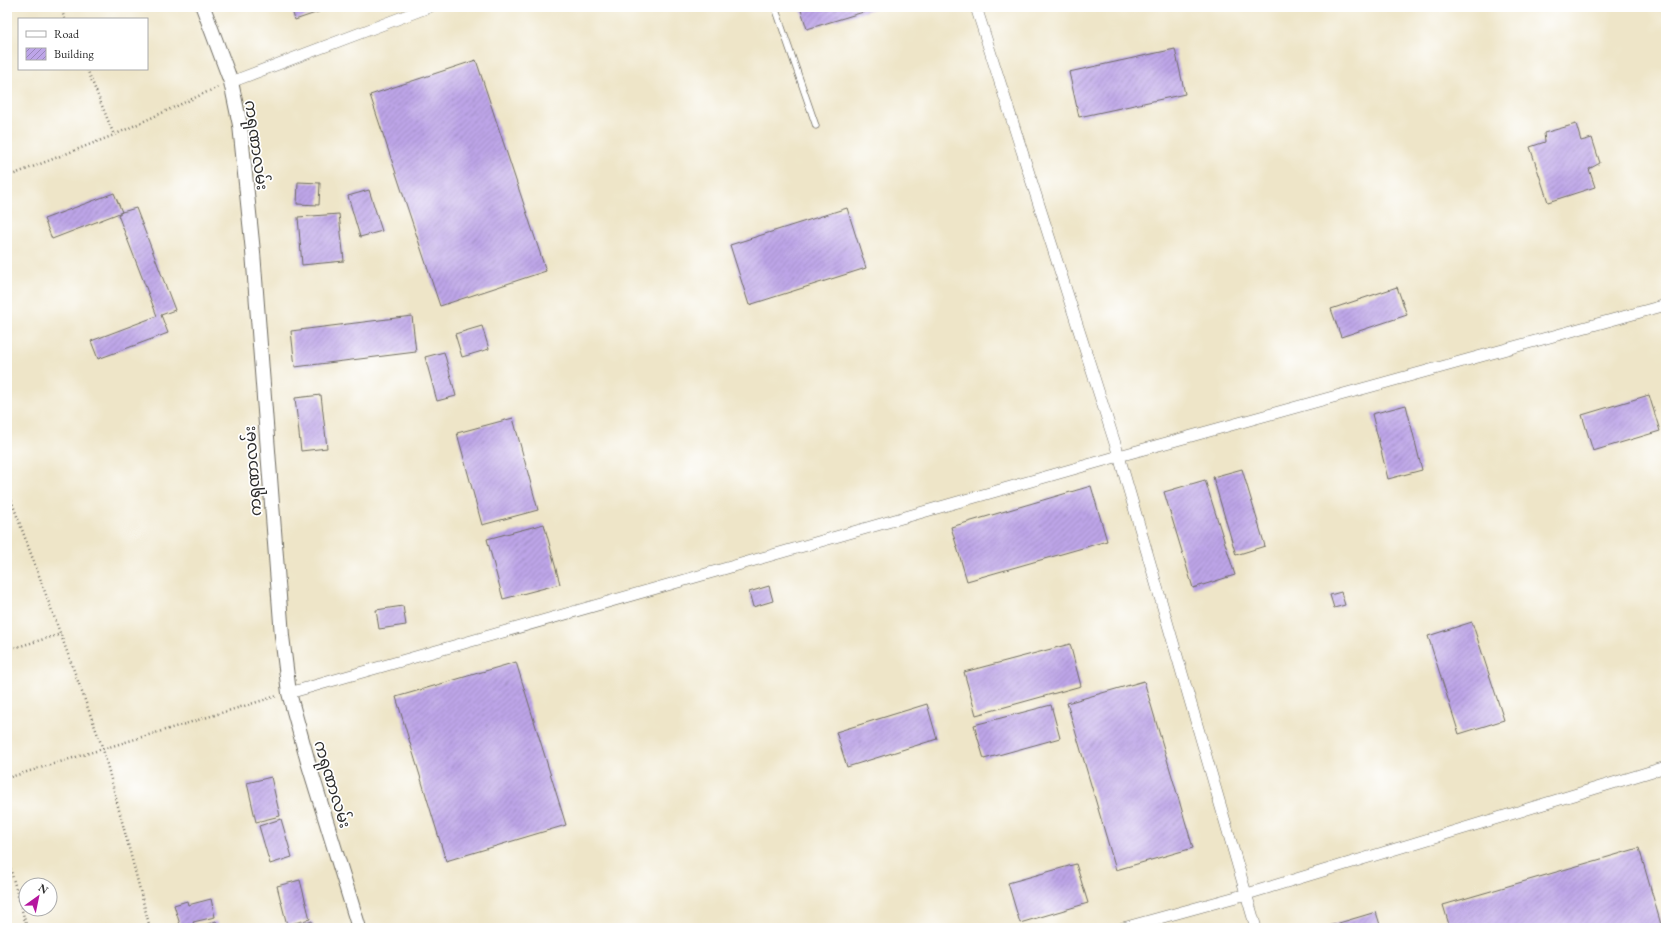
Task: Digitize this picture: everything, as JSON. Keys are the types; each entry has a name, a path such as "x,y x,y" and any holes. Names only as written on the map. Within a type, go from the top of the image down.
{"street":[{"name":"ကရုဏာလမ်း","path":"203,7 231,82 240,125 253,252 282,636 289,693 308,762 359,928"},
{"path":"231,82 429,7"},
{"path":"976,7 1119,456 1256,928"},
{"path":"289,693 1119,456 1666,305"},
{"path":"1122,928 1247,894 1666,767"}],"lane":[{"path":"775,7 816,126"}],"path":[{"path":"60,7 66,18"},
{"path":"86,70 114,135"},
{"path":"7,177 114,135 231,82"},
{"path":"7,490 103,749 150,928"},
{"path":"7,650 61,634"},
{"path":"7,778 289,693"},
{"path":"7,857 28,928"}],"building":[{"path":"291,7 333,7 295,20"},
{"path":"800,7 880,7 807,29"},
{"path":"1175,49 1185,94 1079,117 1069,72"},
{"path":"476,60 546,271 440,306 370,95"},
{"path":"1576,124 1581,141 1592,138 1600,163 1589,169 1595,187 1548,202 1530,147 1545,142 1544,133"},
{"path":"298,182 320,183 319,205 297,204"},
{"path":"369,190 382,231 360,237 348,196"},
{"path":"114,193 122,212 52,239 44,219"},
{"path":"136,208 175,310 161,315 168,333 98,359 91,341 157,316 118,215 122,212"},
{"path":"847,208 866,268 749,305 730,245"},
{"path":"339,214 344,261 302,265 298,217"},
{"path":"1397,287 1407,315 1341,337 1331,309"},
{"path":"412,316 416,352 295,367 291,331"},
{"path":"482,326 489,349 462,357 455,334"},
{"path":"444,352 456,396 437,401 425,357"},
{"path":"321,395 327,448 301,451 295,398"},
{"path":"1649,395 1660,431 1593,451 1582,415"},
{"path":"1406,405 1422,470 1388,479 1372,414"},
{"path":"513,418 538,510 482,525 457,433"},
{"path":"1242,469 1265,546 1236,555 1213,477"},
{"path":"1205,480 1235,575 1193,588 1164,492"},
{"path":"1091,486 1107,541 967,581 951,527"},
{"path":"544,524 560,584 503,599 487,539"},
{"path":"769,586 773,601 753,607 749,592"},
{"path":"1341,592 1345,605 1334,608 1330,595"},
{"path":"403,606 406,625 379,629 376,610"},
{"path":"1472,622 1504,720 1459,734 1428,636"},
{"path":"1070,644 1081,686 976,715 964,672"},
{"path":"516,662 566,825 446,861 396,697"},
{"path":"1144,681 1193,848 1116,870 1067,703"},
{"path":"927,704 937,739 847,767 836,732"},
{"path":"1051,705 1060,738 984,759 974,725"},
{"path":"271,777 280,816 256,822 247,783"},
{"path":"281,819 292,857 270,864 259,826"},
{"path":"1639,848 1662,928 1450,928 1443,905"},
{"path":"1076,864 1088,903 1020,923 1008,883"},
{"path":"300,880 310,919 287,925 277,886"},
{"path":"211,899 215,917 193,922 195,928 181,928 174,905 187,901 188,905"},
{"path":"1376,912 1381,928 1322,928"},
{"path":"216,921 218,928 197,928"},
{"path":"312,921 314,928 293,928"}]}
